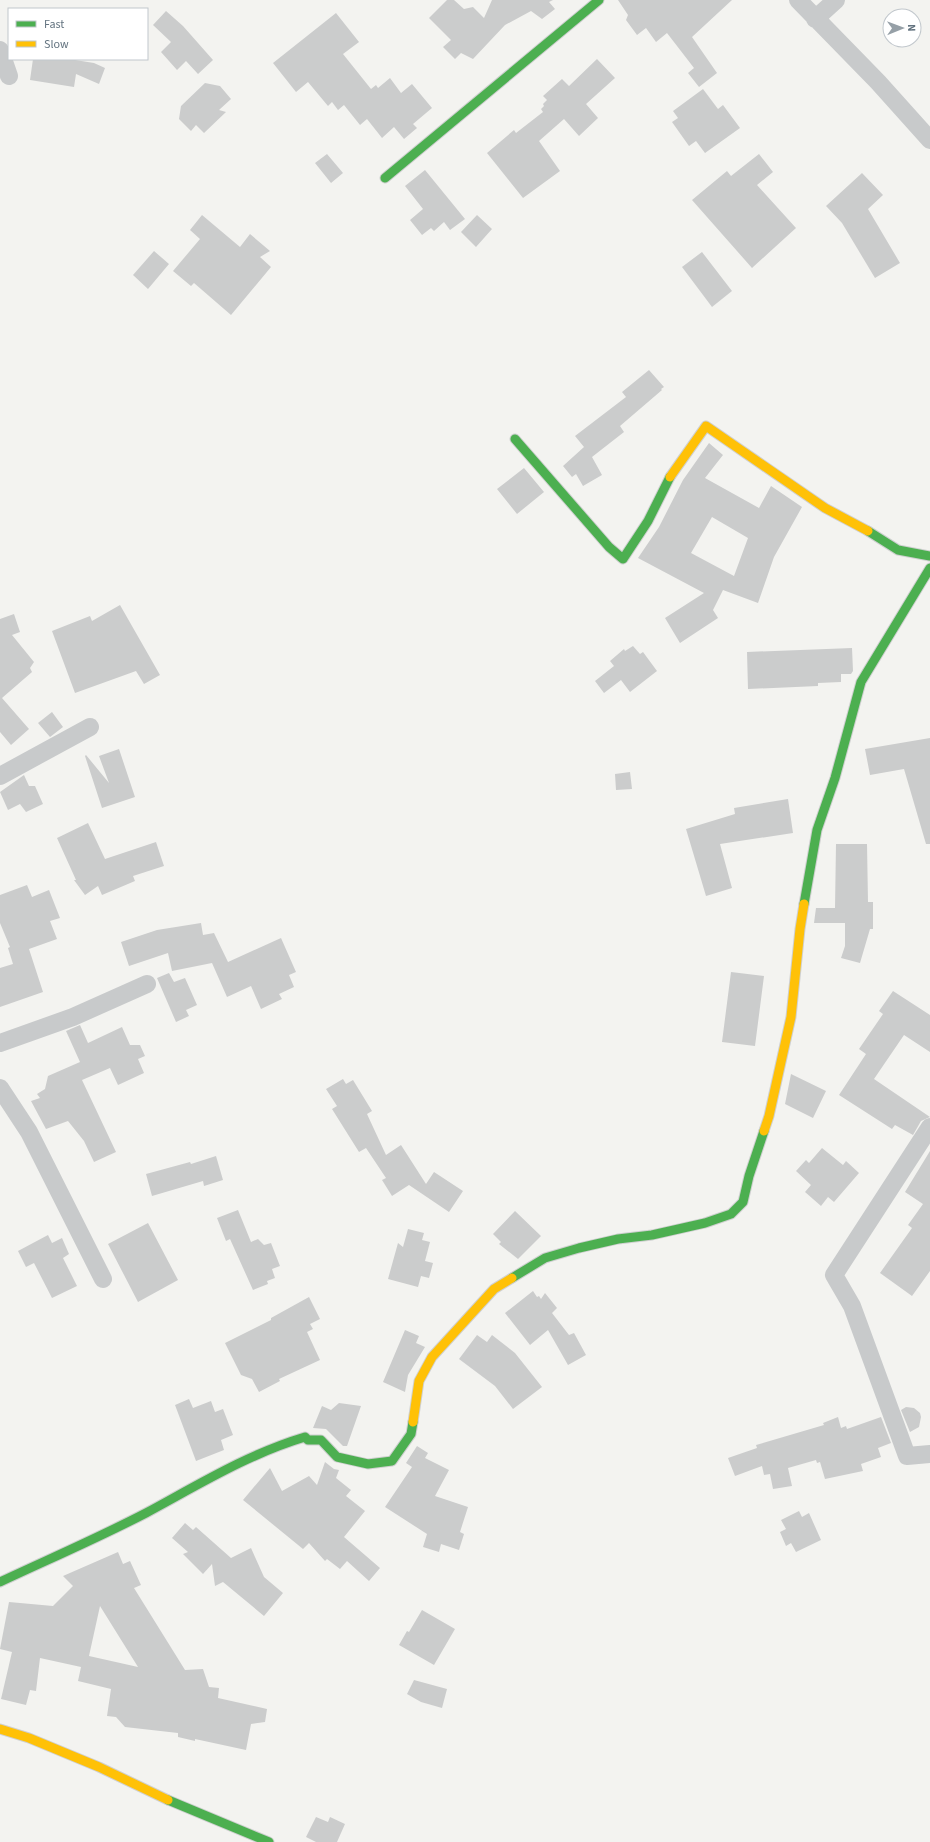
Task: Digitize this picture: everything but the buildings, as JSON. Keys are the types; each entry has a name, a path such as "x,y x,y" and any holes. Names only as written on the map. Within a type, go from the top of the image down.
{"street":[{"path":"385,178 600,0"},
{"path":"798,0 878,82 930,140"},
{"path":"815,19 836,0"},
{"path":"0,50 9,76"},
{"path":"515,439 609,547 623,559 648,520 672,474 706,426 825,508 877,536 898,550 930,556"},
{"path":"0,1582 118,1528 250,1458 290,1441 305,1437 308,1440 321,1440 337,1457 368,1464 392,1462 411,1434 419,1381 432,1357 494,1289 545,1258 595,1244 652,1235 705,1223 731,1214 743,1202 749,1176 770,1116 791,1017 800,929 817,830 834,778 861,682 930,568"},
{"path":"0,776 90,727"},
{"path":"0,1043 73,1017 147,984"},
{"path":"0,1088 29,1132 103,1279"},
{"path":"930,1126 834,1275 852,1306 907,1456 930,1454"},
{"path":"0,1729 29,1738 85,1761 152,1794 269,1842"}],"traffic: fast":[{"path":"385,178 599,0"},
{"path":"515,439 609,547 623,559 648,521 670,477"},
{"path":"868,531 898,550 930,556"},
{"path":"804,904 817,830 835,778 861,682 930,568"},
{"path":"512,1278 545,1258 579,1248 618,1239 652,1235 705,1223 731,1214 743,1202 749,1176 764,1131"},
{"path":"0,1582 92,1540 243,1461 305,1437 308,1440 321,1440 337,1457 368,1464 392,1461 411,1434 413,1422"},
{"path":"168,1800 269,1842"}],"traffic: slow":[{"path":"670,477 706,426 825,508 868,531"},
{"path":"764,1131 769,1116 791,1017 804,904"},
{"path":"413,1422 419,1381 432,1357 494,1289 512,1278"},
{"path":"0,1729 29,1738 99,1767 168,1800"}]}
